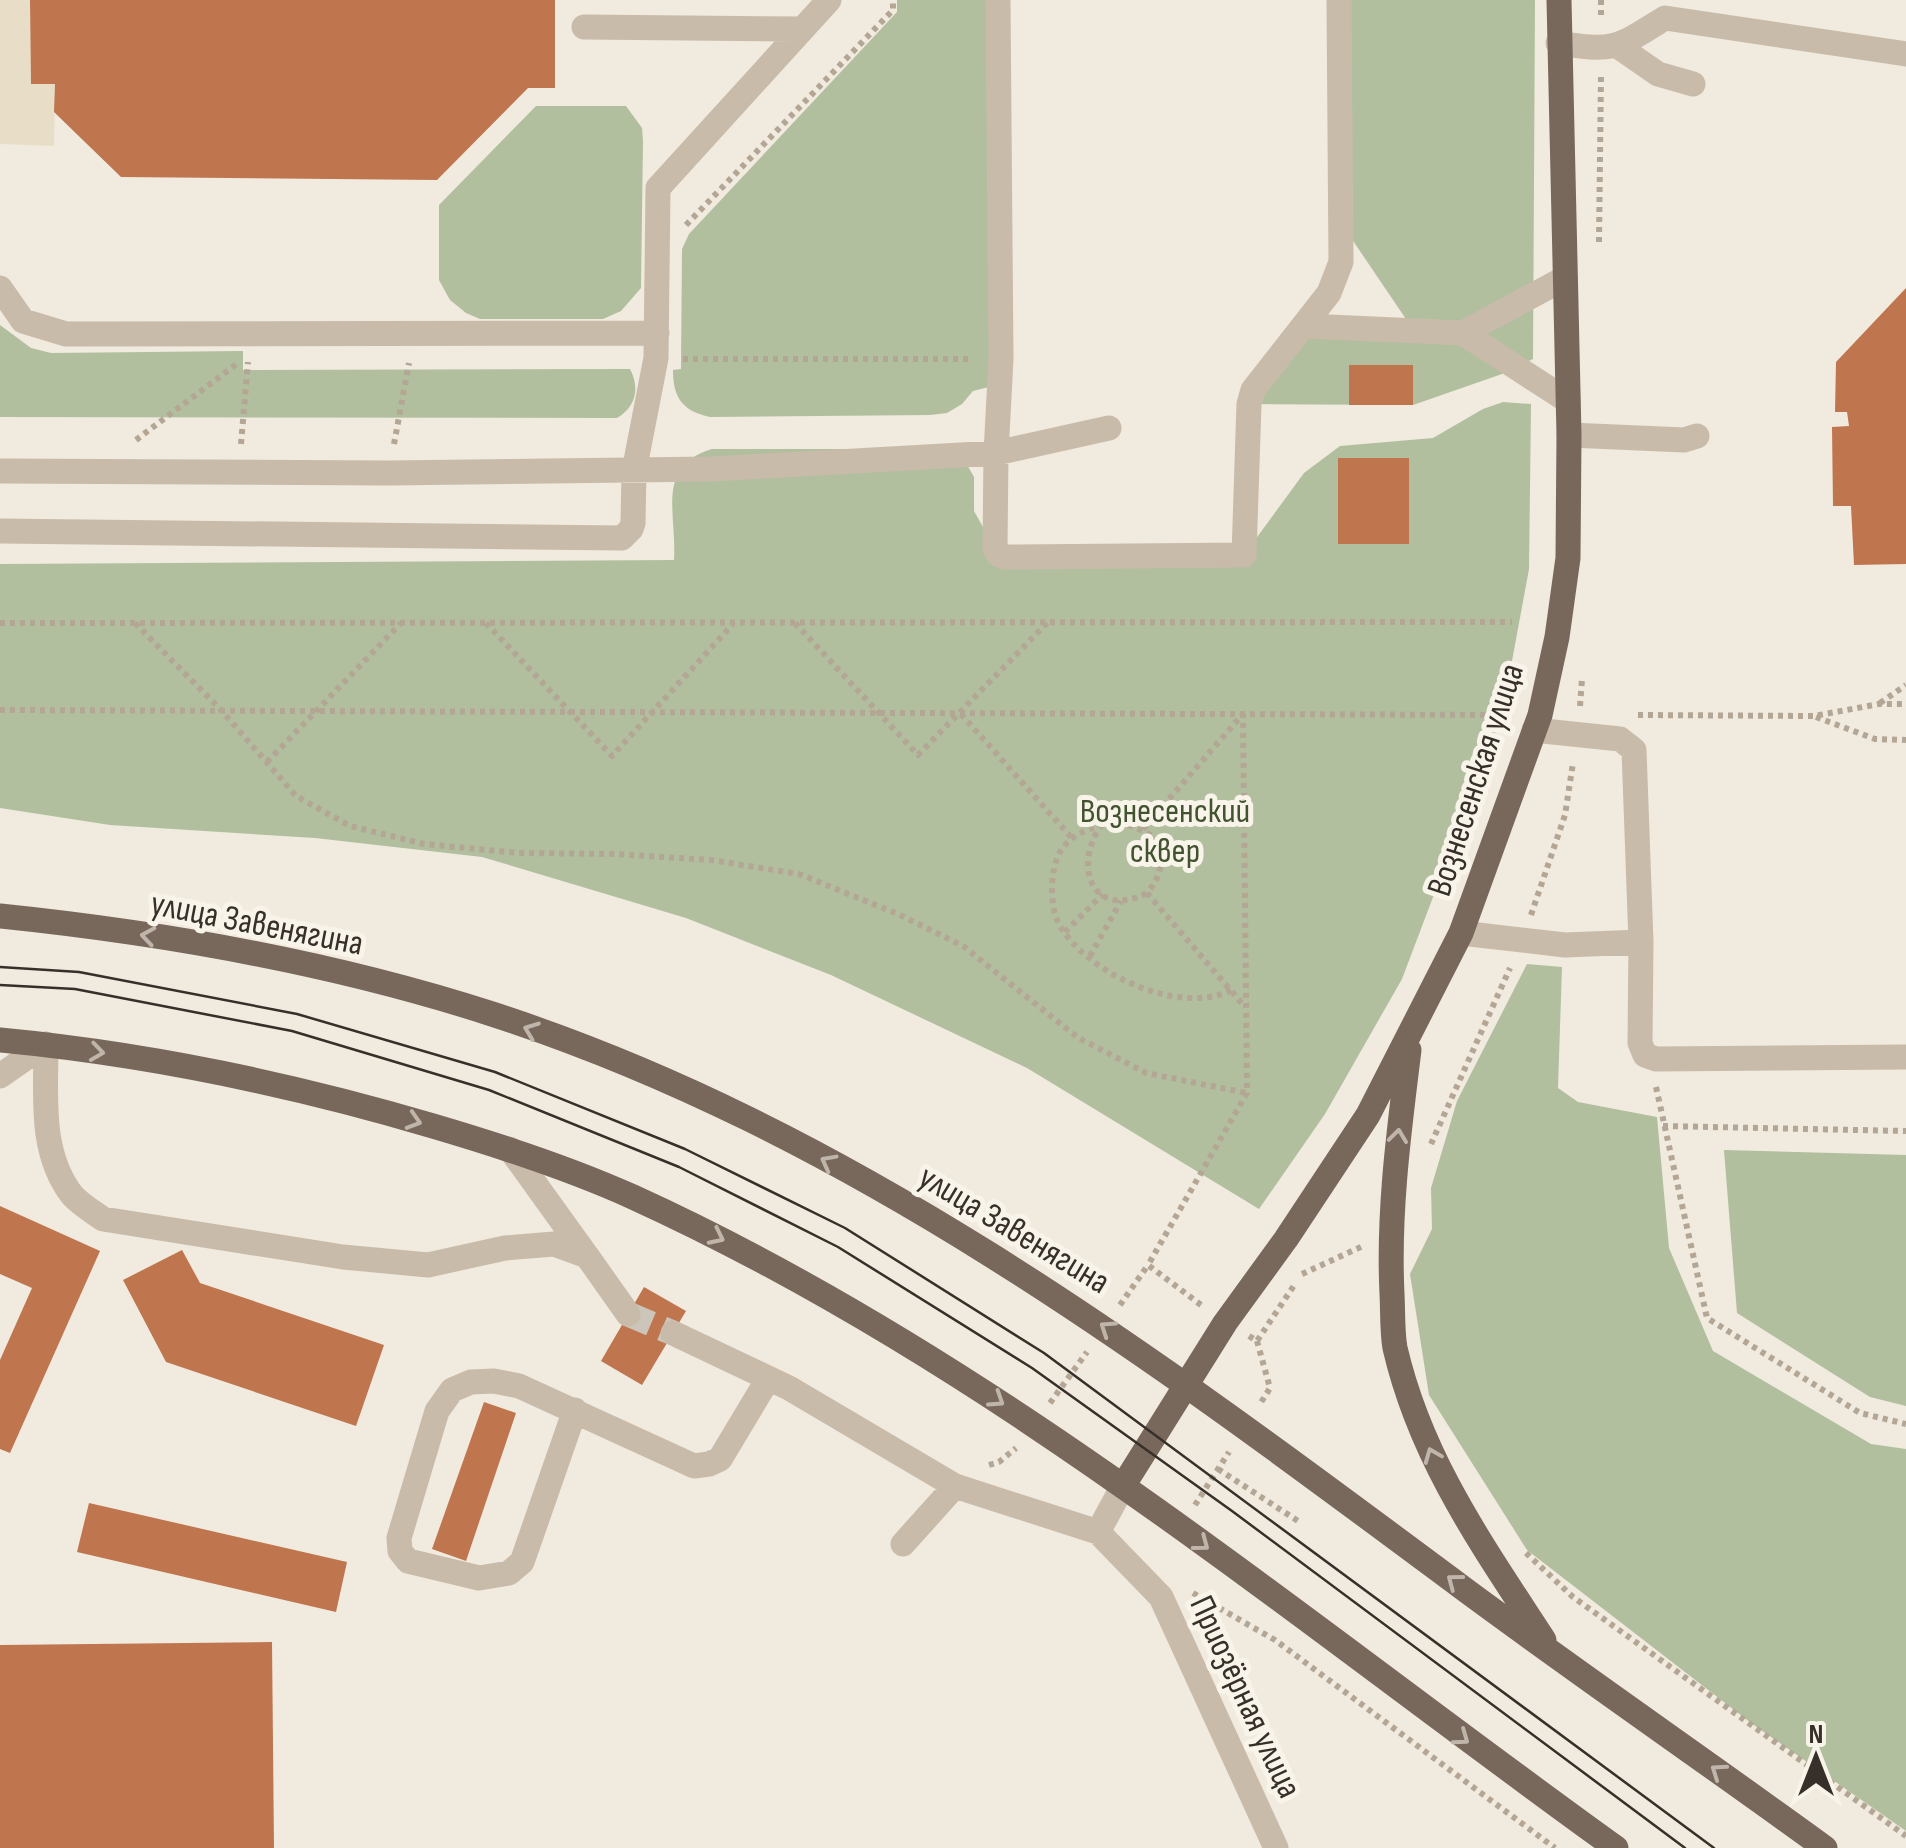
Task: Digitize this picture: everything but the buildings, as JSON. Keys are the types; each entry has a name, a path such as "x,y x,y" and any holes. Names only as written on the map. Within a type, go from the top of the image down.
{"main road":[{"name":"Вознесенская улица","path":"1124,1486 1226,1323 1368,1115 1462,932 1537,723 1557,638 1568,558 1569,435 1558,0"},
{"name":"улица Завенягина","path":"0,900 47,921"},
{"name":"улица Завенягина","path":"0,916 218,947 338,973 492,1014 745,1119 963,1237 1104,1326 1246,1426 1556,1657 1825,1848"},
{"path":"1411,1034 1395,1163 1390,1244 1394,1344 1413,1409 1441,1478 1556,1657"},
{"path":"0,1040 194,1066 349,1101 510,1149 629,1195 762,1258 871,1319 1124,1486 1616,1848"}],"street":[{"path":"0,531 616,539 631,529 634,471 656,345 659,184 829,0"},
{"path":"998,0 1002,359 995,548 1002,556 1242,557 1246,549 1249,404 1261,379 1329,293 1341,262 1339,0"},
{"path":"1610,48 1665,18 1906,54"},
{"path":"584,27 802,29"},
{"path":"1558,43 1610,48 1658,74 1693,84"},
{"path":"1463,333 1564,278"},
{"path":"0,288 23,321 66,334 656,345"},
{"path":"1306,326 1463,333 1568,401"},
{"path":"0,471 634,471 996,454 1109,428"},
{"path":"1569,435 1684,440 1698,436"},
{"path":"1537,723 1620,740 1634,750 1641,942 1640,1043 1645,1054 1650,1058 1906,1057"},
{"path":"1462,932 1565,945 1641,942"},
{"path":"0,1076 46,1044"},
{"path":"46,1044 46,1122 54,1161 73,1196 103,1219 343,1257 428,1265 505,1248 554,1244 587,1256"},
{"path":"510,1149 628,1314"},
{"path":"672,1333 768,1379 954,1486 1098,1532 1124,1486"},
{"path":"575,1410 522,1562 509,1573 479,1578 408,1561 400,1550 399,1538 437,1411 452,1390 471,1382 494,1380 518,1386 575,1410 694,1466 720,1459 768,1379"},
{"path":"903,1544 954,1486"},
{"name":"Приозёрная улица","path":"1098,1532 1161,1597 1276,1848"}],"path":[{"path":"680,236 686,224 893,10 894,0"},
{"path":"1599,243 1610,48 1601,0"},
{"path":"656,345 1002,359"},
{"path":"95,470 248,356"},
{"path":"485,622 612,756 735,622"},
{"path":"794,622 918,754 1048,622"},
{"path":"0,623 1512,622"},
{"path":"135,623 296,796 350,826 424,844 519,853 711,860 799,874 898,914 963,946 1076,1037 1146,1073 1247,1093"},
{"path":"268,762 400,623"},
{"path":"1428,1158 1471,1050 1522,942 1564,815 1583,662"},
{"path":"1879,704 1906,685"},
{"path":"1619,715 1814,716 1879,704 1906,704"},
{"path":"0,710 1242,714 1537,723"},
{"path":"960,713 1071,837"},
{"path":"1143,829 1242,714"},
{"path":"954,1486 971,1470 999,1462 1022,1443 1148,1265 1247,1093 1242,714"},
{"path":"1814,716 1874,740 1906,740"},
{"path":"1102,824 1086,856 1088,876 1104,894 1112,900 1133,900 1147,893 1159,879 1163,860 1158,840 1143,829 1126,822 1102,824 1071,837 1056,856 1051,886 1056,920 1065,932 1112,976 1149,991 1200,998 1231,990"},
{"path":"1147,893 1246,1008"},
{"path":"1065,932 1104,894"},
{"path":"1090,956 1121,900"},
{"path":"1650,1058 1707,1318 1860,1413 1906,1424"},
{"path":"1663,1126 1906,1132"},
{"path":"1180,1528 1270,1388 1258,1340 1305,1270 1367,1244 1390,1244"},
{"path":"1148,1265 1226,1323 1258,1340"},
{"path":"1218,1469 1300,1523"},
{"path":"1520,1547 1573,1597 1906,1836"},
{"path":"1146,1582 1152,1570 1275,1640 1555,1848"}],"green space":[{"path":"897,0 998,0 1001,384 973,391 947,413 930,415 710,417 692,411 677,395 673,370 681,369 682,249 689,234 897,12"},
{"path":"1338,0 1535,0 1533,359 1413,405 1249,404 1306,326 1410,325 1343,226"},
{"path":"536,106 626,106 642,128 641,288 621,311 603,319 480,319 450,300 439,280 439,205"},
{"path":"0,325 31,348 51,353 243,351 243,370 630,369 635,390 632,403 617,418 0,417"},
{"name":"Вознесенский cквер","path":"1503,402 1531,404 1529,569 1502,715 1402,979 1325,1114 1259,1209 1027,1068 831,975 686,918 482,857 315,838 110,825 0,808 0,564 674,560 672,509 676,479 694,457 712,449 938,449 962,456 974,477 974,511 998,554 1244,555 1304,473 1340,446 1433,438"},
{"path":"1527,964 1562,967 1558,1088 1578,1102 1657,1117 1669,1248 1713,1351 1871,1444 1906,1449 1906,1831 1751,1723 1527,1550 1429,1395 1410,1274 1432,1229 1431,1188 1457,1101"},
{"path":"1724,1150 1906,1155 1906,1406 1870,1397 1737,1313"}],"shaded area":[{"path":"0,0 30,0 31,84 55,84 54,146 0,144"}],"tunnel":[{"path":"628,1314 673,1333"}],"tram line":[{"path":"0,967 79,972 297,1014 495,1072 685,1149 845,1228 1044,1353 1714,1848"},
{"path":"0,985 75,989 292,1031 489,1090 679,1167 838,1247 1032,1368 1232,1511 1685,1848"}]}
